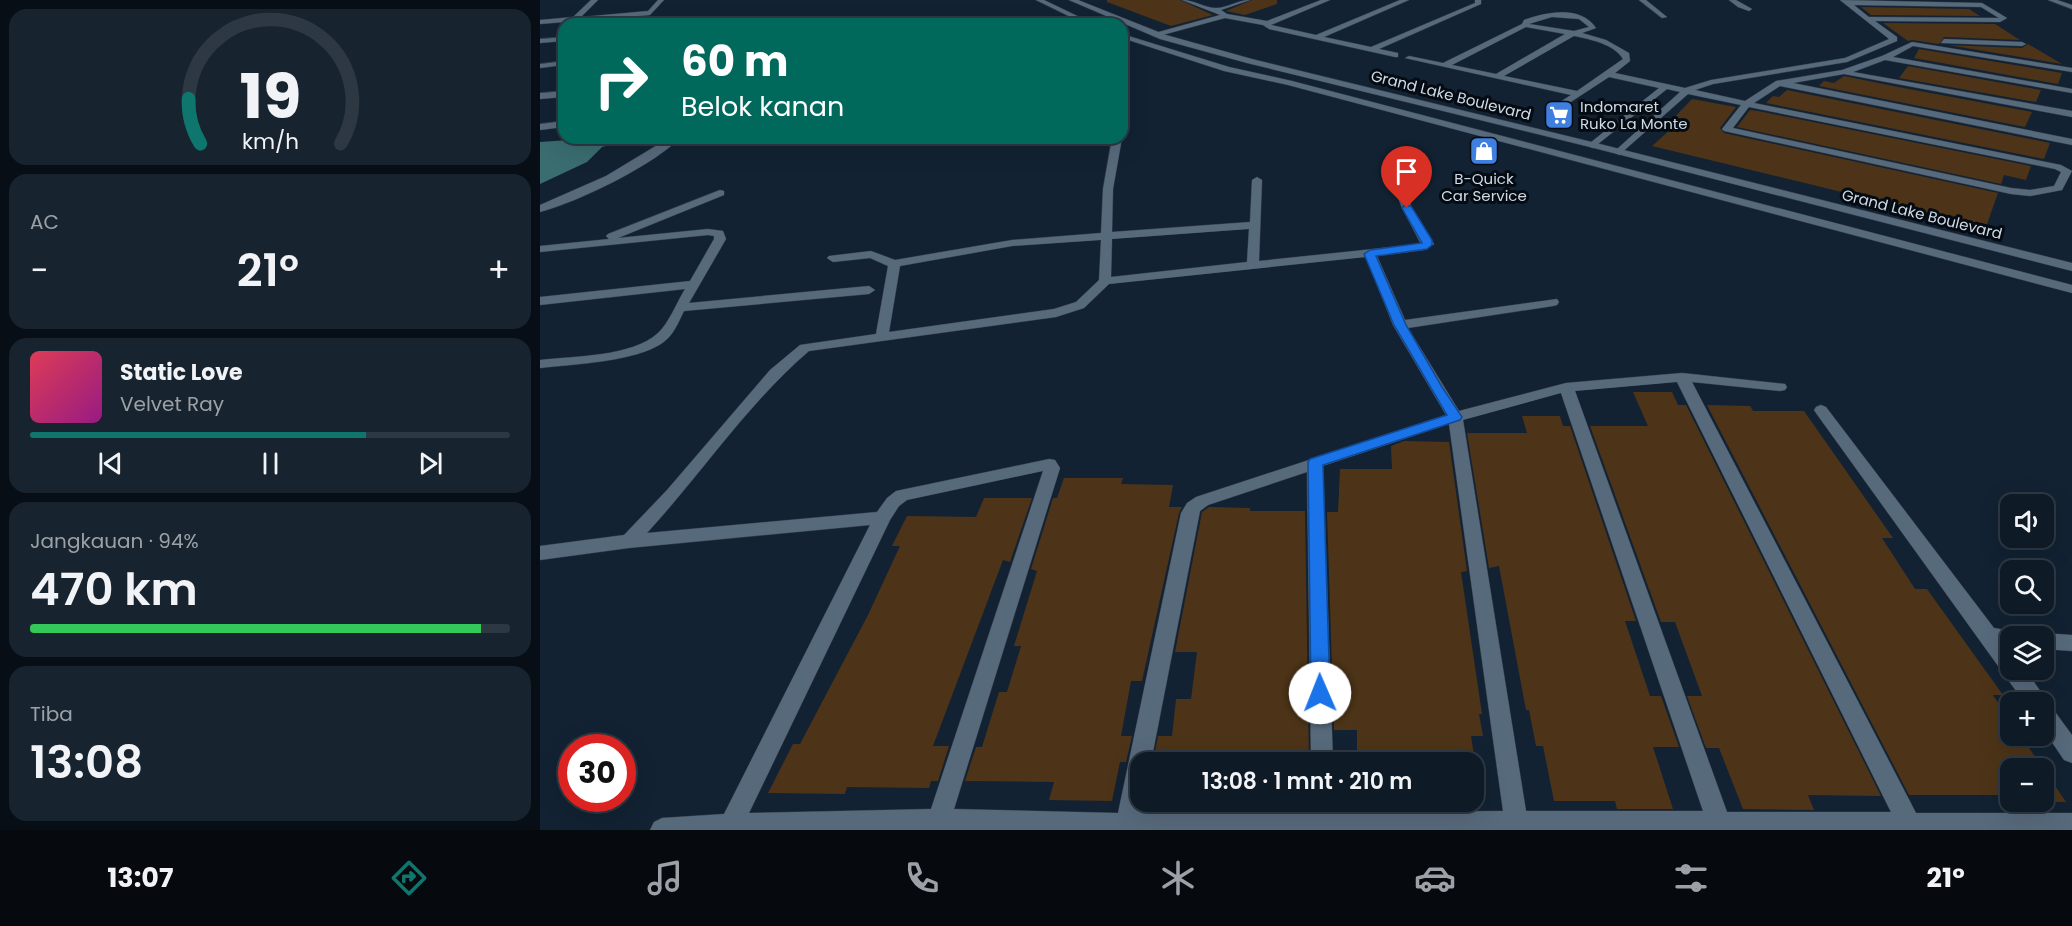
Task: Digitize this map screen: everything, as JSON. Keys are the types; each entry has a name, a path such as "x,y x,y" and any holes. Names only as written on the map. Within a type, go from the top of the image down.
{"street":[{"path":"576,18 595,0"},
{"path":"588,18 650,13 661,0"},
{"path":"1039,0 1075,18"},
{"name":"Grand Lake Boulevard","path":"1072,0 1116,18"},
{"path":"1185,0 1216,10 1225,16 1266,23 1327,0"},
{"path":"1216,10 1246,0"},
{"path":"1314,38 1406,0"},
{"path":"1371,50 1478,4 1478,0"},
{"path":"1642,0 1664,17"},
{"path":"1732,0 1749,9"},
{"path":"2051,0 2072,7"},
{"path":"1845,1 1982,5 2004,18 2000,20 1868,19"},
{"path":"1845,1 1894,39"},
{"path":"1445,65 1525,25 1526,21 1552,14 1576,17 1592,24 1593,28 1569,34 1496,77"},
{"path":"1158,35 1225,16"},
{"path":"1172,39 1235,18"},
{"path":"540,22 558,20"},
{"name":"Grand Lake Boulevard","path":"1128,23 1158,35 1294,73 1593,145 2072,267"},
{"path":"1266,23 1269,27 1395,55"},
{"path":"1525,25 1600,41 1626,55 1627,59 1622,65 1563,104"},
{"name":"Grand Lake Boulevard","path":"1128,38 1227,69 1301,86 2072,289"},
{"path":"1619,152 1686,91 1711,82 1846,60 1894,39 2022,44"},
{"path":"540,41 558,40"},
{"path":"1607,74 1665,87 1748,103 2058,167 2067,171 2058,188 2030,193 2011,191 1724,131 1748,103 1779,83 1844,72 1885,58 1906,45 1917,44 2072,70"},
{"path":"1409,58 1579,93"},
{"path":"1885,58 2072,91"},
{"path":"540,66 558,64"},
{"path":"1844,72 2046,123 2072,142"},
{"path":"1779,83 2046,123 2072,114"},
{"path":"1593,145 1665,87"},
{"path":"540,96 558,94"},
{"path":"1630,113 1657,119"},
{"path":"540,126 558,124"},
{"path":"540,209 602,185 639,164 667,144"},
{"path":"1105,281 1108,189 1116,144"},
{"path":"629,541 673,494 775,373 796,354 810,347 964,327 1072,309 1080,305 1105,281 1253,264 1370,254 1428,244 1407,208 1394,175"},
{"path":"1253,264 1257,180"},
{"path":"594,244 720,193"},
{"path":"833,258 871,254 894,264 991,246 1106,235 1254,225"},
{"path":"540,249 708,232 719,233 720,239 664,335 646,346 624,354 540,364"},
{"path":"1370,254 1400,325 1455,417 1515,822"},
{"path":"882,336 894,276 894,264"},
{"path":"540,302 693,284"},
{"path":"680,308 869,290"},
{"path":"1400,325 1553,302"},
{"path":"1682,377 1910,826"},
{"path":"1127,825 1191,510 1202,501 1455,417 1566,387 1682,377 1780,387"},
{"path":"1566,387 1719,823"},
{"path":"1821,410 2000,650"},
{"path":"1315,462 1322,752"},
{"path":"729,827 882,518 893,502 902,495 1045,464 1052,466 939,820"},
{"path":"540,553 629,541 882,518"},
{"path":"1990,636 2000,637"},
{"path":"2054,641 2072,643"},
{"path":"2054,728 2072,753"},
{"path":"1323,812 1323,825"},
{"path":"662,830 939,820 1127,825 1515,822 1910,826 2072,825"}],"shaded area":[{"path":"540,142 613,144 602,147 587,162 540,184"}],"building":[{"path":"1107,0 1180,0 1213,15 1171,26 1107,2"},
{"path":"1252,0 1277,0 1277,4 1245,15 1226,11"},
{"path":"1861,7 1969,9 1980,16 1871,15"},
{"path":"1883,23 1995,24 2020,40 1944,37 1939,44 1908,41"},
{"path":"2028,44 2062,64 1948,45 2022,48"},
{"path":"1919,49 2062,73 2058,84 1914,58"},
{"path":"1908,66 2041,90 2036,102 1899,78"},
{"path":"1844,76 2032,112 2025,127 1819,86 1824,81 1834,83"},
{"path":"1787,90 2050,143 2044,159 1766,103 1773,96 1779,97"},
{"path":"1692,99 1736,107 1720,128 1724,133 1998,193 1986,227 1652,146 1671,129 1664,128"},
{"path":"1750,110 2031,166 2026,180 2004,175 2001,184 1737,127"},
{"path":"1633,392 1672,392 1678,405 1686,405 1881,796 1808,795 1814,810 1743,809 1719,748 1706,748 1687,696 1702,696 1675,622 1661,622 1590,426 1648,426"},
{"path":"1707,405 1750,406 1753,411 1804,411 1893,538 1882,538 1915,589 1927,589 2001,692 2000,695 1993,695 2000,705 2000,746 2028,746 2036,758 2000,758 2000,798 1998,795 1909,795"},
{"path":"1522,416 1560,416 1563,426 1570,426 1636,621 1625,621 1650,696 1661,696 1679,747 1653,747 1673,809 1617,809 1615,801 1554,801 1543,746 1536,746 1529,710 1526,710 1499,566 1489,568 1467,433 1527,433"},
{"path":"1404,441 1449,442 1467,571 1461,572 1482,714 1479,714 1483,736 1471,736 1473,752 1357,752 1357,730 1334,730 1327,512 1338,512 1340,469 1392,469 1391,446"},
{"path":"1064,478 1123,478 1121,484 1173,485 1169,507 1182,507 1142,681 1131,681 1121,736 1132,736 1126,762 1120,762 1112,801 1049,800 1054,782 965,781 976,747 982,747 999,692 1007,692 1021,646 1014,646 1037,571 1031,569 1053,498 1057,498"},
{"path":"984,498 1032,498 1010,562 1003,560 933,746 949,746 938,781 931,781 929,788 847,787 845,794 768,793 793,744 800,744 868,615 900,546 892,546 907,516 976,517"},
{"path":"1209,507 1250,508 1250,511 1305,511 1309,752 1155,752 1158,736 1172,736 1176,699 1191,699 1197,652 1175,652 1202,512"},
{"path":"2054,784 2066,802 2054,802"}],"place":[{"name":"Indomaret Ruko La Monte","path":"1559,115"},
{"name":"B-Quick Car Service","path":"1484,151"}],"route":[{"path":"1320,693 1315,462 1455,417 1400,325 1370,254 1424,247 1428,244 1407,208"}]}
